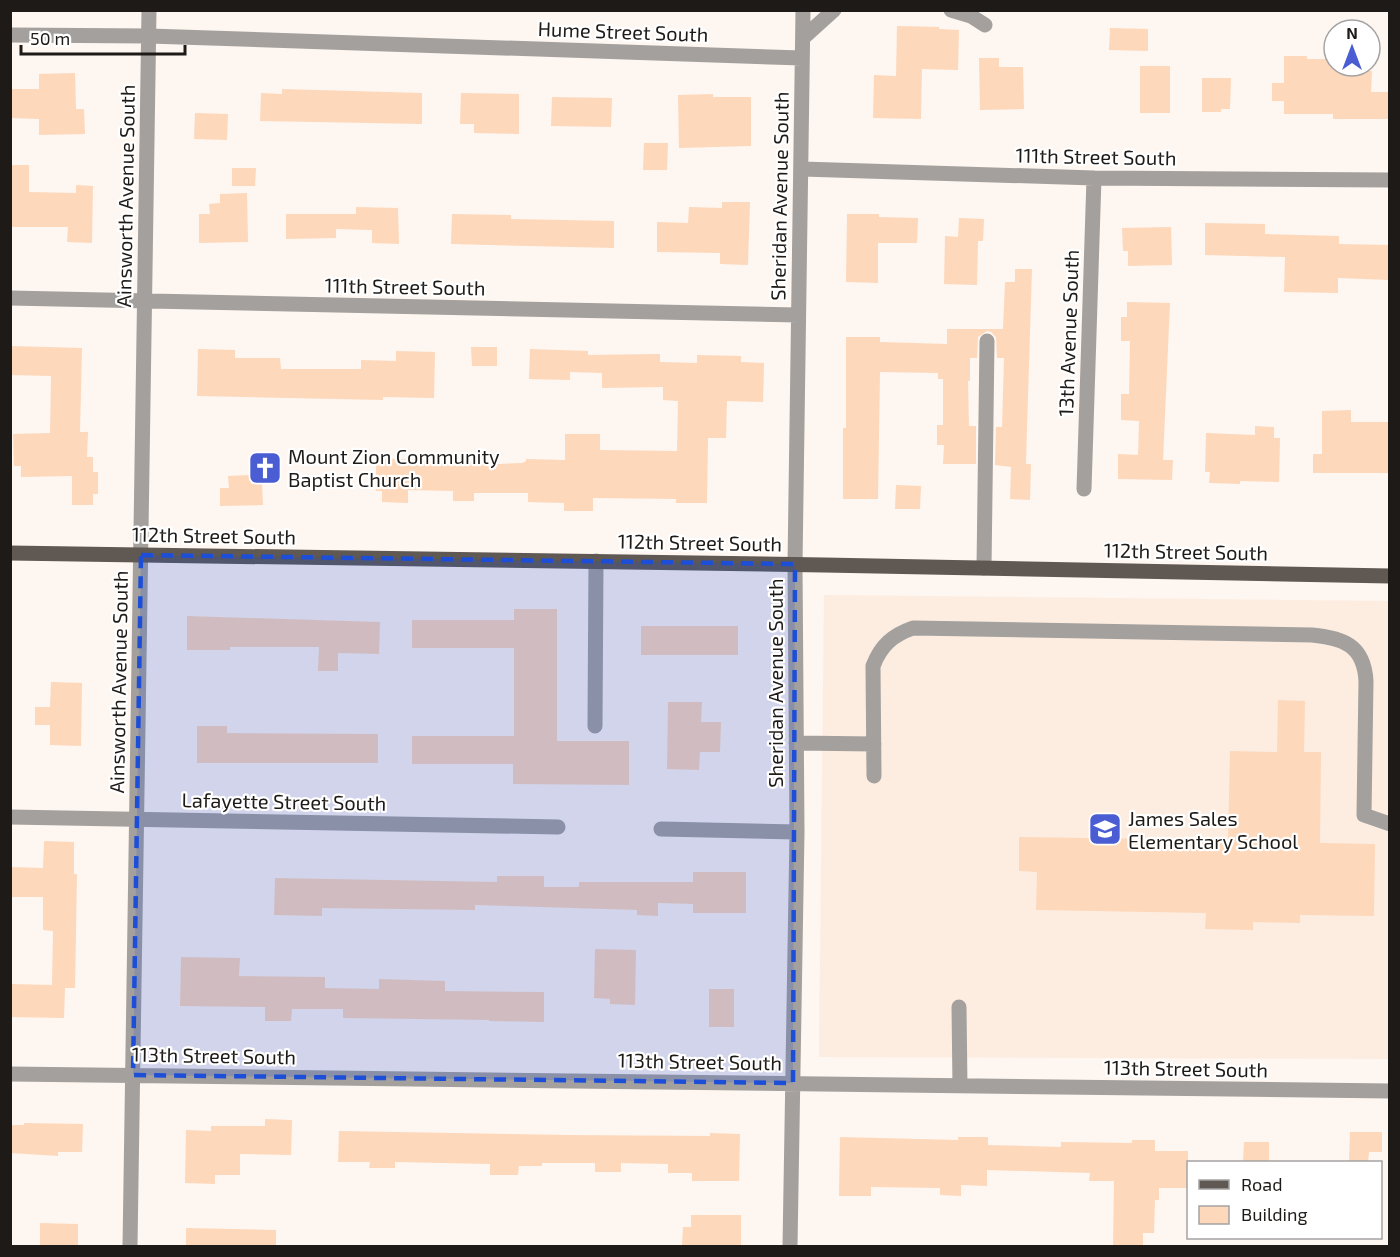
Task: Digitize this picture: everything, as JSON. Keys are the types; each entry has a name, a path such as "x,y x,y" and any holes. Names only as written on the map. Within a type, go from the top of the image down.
{"main road":[{"name":"112th Street South","path":"10,553 795,564 1389,576"}],"street":[{"name":"Ainsworth Avenue South","path":"130,1246 149,10"},
{"name":"Sheridan Avenue South","path":"790,1246 797,832 795,564 803,10"},
{"path":"802,38 834,10"},
{"path":"951,10 971,16 985,25"},
{"name":"Hume Street South","path":"10,35 149,36 802,58"},
{"name":"111th Street South","path":"802,169 1094,178 1389,180"},
{"name":"13th Avenue South","path":"1084,489 1094,178"},
{"name":"111th Street South","path":"10,298 798,315"},
{"path":"984,568 987,341"},
{"path":"595,726 596,561"},
{"path":"874,776 873,666 890,639 913,628 1312,635 1339,639 1356,650 1362,659 1366,670 1364,815 1389,824"},
{"path":"796,742 874,744"},
{"name":"Lafayette Street South","path":"10,817 558,827"},
{"path":"661,829 797,832"},
{"path":"959,1007 960,1086"},
{"name":"113th Street South","path":"10,1074 1389,1091"}],"highlighted area":[{"path":"141,555 795,564 793,1083 133,1075"}],"shaded area":[{"name":"James Sales Elementary School","path":"824,595 1389,601 1389,1059 819,1057"}],"building":[{"path":"897,26 959,30 958,70 922,69 921,119 873,118 874,75 896,76"},
{"path":"1110,28 1148,29 1148,51 1109,50"},
{"path":"1284,56 1307,56 1307,59 1322,59 1322,78 1372,78 1371,92 1389,92 1389,119 1333,119 1333,114 1284,114 1284,101 1272,101 1272,83 1284,83"},
{"path":"979,58 999,58 999,67 1023,67 1024,109 980,110"},
{"path":"1140,66 1170,66 1170,113 1140,113"},
{"path":"75,73 76,109 84,109 85,134 39,135 39,119 10,118 10,89 39,89 39,74"},
{"path":"1202,78 1231,78 1230,109 1221,109 1221,112 1202,112"},
{"path":"282,89 422,93 422,124 260,121 261,93 282,94"},
{"path":"461,93 519,94 519,134 474,133 474,124 460,124"},
{"path":"713,94 713,97 751,97 751,146 679,148 678,95"},
{"path":"552,97 612,98 611,127 551,126"},
{"path":"195,113 228,114 227,140 194,139"},
{"path":"644,143 668,143 667,170 643,170"},
{"path":"10,165 29,165 29,192 76,193 76,185 93,186 92,243 67,242 68,227 10,227"},
{"path":"232,168 256,168 255,186 232,186"},
{"path":"247,193 248,242 199,243 199,214 210,214 209,204 220,203 220,194"},
{"path":"722,202 750,202 748,265 720,264 720,253 657,252 657,222 688,223 689,207 722,208"},
{"path":"356,207 398,208 399,244 372,243 372,230 336,229 336,238 286,239 286,214 356,214"},
{"path":"452,214 511,215 511,219 614,221 614,248 451,244"},
{"path":"847,214 918,218 917,243 878,243 878,283 846,282"},
{"path":"959,218 984,219 983,241 978,241 977,285 944,284 945,236 958,237"},
{"path":"1205,223 1265,224 1265,234 1339,236 1339,244 1389,245 1389,280 1338,278 1338,293 1284,292 1285,257 1205,255"},
{"path":"1171,227 1172,265 1128,266 1128,251 1123,251 1122,228"},
{"path":"1015,269 1032,269 1026,464 1031,464 1030,500 1010,499 1011,467 995,465 996,427 1002,427 1004,358 997,358 996,337 987,331 978,337 977,358 970,358 970,381 968,381 969,426 976,426 976,464 943,464 944,445 937,445 937,425 943,425 943,379 938,379 938,373 880,372 878,499 843,499 846,337 880,337 880,342 947,344 947,329 1003,329 1005,282 1015,282"},
{"path":"1127,302 1170,303 1163,460 1173,460 1172,480 1118,479 1118,454 1138,455 1139,421 1121,420 1121,394 1129,394 1130,341 1121,341 1121,317 1127,317"},
{"path":"10,346 82,348 80,432 88,432 87,457 93,457 93,472 98,472 98,494 93,494 93,505 72,505 72,476 21,477 21,466 14,466 13,434 50,433 51,376 10,375"},
{"path":"471,347 497,347 497,366 472,366"},
{"path":"198,349 235,350 235,358 280,358 281,369 361,369 361,360 396,361 396,351 435,352 434,398 383,397 383,400 197,396"},
{"path":"530,349 588,351 588,355 660,354 660,362 697,363 697,355 741,356 741,362 764,363 763,402 727,401 726,438 708,438 707,503 676,503 676,499 593,498 593,511 564,511 564,503 528,502 528,493 474,493 474,501 453,501 453,491 408,490 408,503 382,502 382,491 376,491 376,458 499,464 522,463 526,459 565,460 565,434 600,434 600,450 677,451 678,401 663,400 663,387 602,388 602,373 570,372 570,380 529,379"},
{"path":"1351,410 1351,422 1389,422 1389,473 1313,473 1313,454 1322,454 1322,411"},
{"path":"1255,426 1274,427 1274,438 1280,438 1279,482 1209,483 1210,472 1205,472 1206,433 1255,435"},
{"path":"251,475 251,484 262,484 263,505 220,506 220,488 229,488 228,476"},
{"path":"896,485 921,486 920,509 895,509"},
{"path":"514,609 557,609 557,741 629,741 629,785 513,784 513,764 412,764 412,736 514,736 514,648 412,648 412,620 514,620"},
{"path":"187,616 380,622 379,654 338,653 338,671 318,671 319,647 230,647 230,650 187,650"},
{"path":"641,626 738,626 738,655 641,655"},
{"path":"51,682 82,683 81,746 50,745 50,725 35,725 35,707 50,707"},
{"path":"1278,700 1305,701 1304,752 1321,752 1320,843 1375,844 1374,916 1300,915 1300,923 1253,922 1253,930 1205,929 1206,913 1036,910 1037,872 1019,871 1019,837 1228,840 1230,751 1277,752"},
{"path":"668,702 702,702 701,722 721,722 720,752 700,752 699,770 667,769"},
{"path":"197,726 227,726 227,733 378,734 378,763 197,763"},
{"path":"44,841 74,842 74,874 77,874 75,988 65,988 64,1018 10,1017 10,984 52,985 53,931 43,930 43,897 10,897 10,867 43,868"},
{"path":"693,872 746,872 746,913 693,913 693,904 658,903 658,916 637,915 637,910 475,905 475,910 322,908 322,916 274,915 275,878 497,882 497,876 544,876 544,887 579,887 579,882 693,882"},
{"path":"595,949 636,950 635,1005 610,1004 610,999 594,998"},
{"path":"181,957 240,958 239,976 325,977 325,988 379,989 379,979 445,981 445,991 544,992 544,1022 343,1018 343,1009 292,1009 291,1021 265,1021 265,1007 180,1006"},
{"path":"709,989 734,989 734,1027 709,1027"},
{"path":"265,1119 292,1120 291,1155 240,1154 240,1175 215,1175 215,1184 185,1183 186,1130 211,1131 211,1126 265,1126"},
{"path":"24,1123 83,1124 82,1152 58,1152 58,1156 10,1153 10,1125 24,1125"},
{"path":"339,1131 567,1135 710,1136 710,1133 740,1134 739,1181 692,1181 692,1173 668,1173 668,1164 621,1163 621,1172 595,1172 595,1163 542,1163 542,1166 519,1166 518,1175 490,1175 490,1164 395,1162 395,1168 369,1168 370,1162 338,1162"},
{"path":"1350,1132 1382,1132 1382,1152 1369,1152 1368,1161 1349,1161"},
{"path":"840,1137 958,1140 958,1137 988,1137 988,1145 1061,1147 1061,1142 1132,1143 1132,1140 1155,1140 1155,1151 1188,1151 1187,1188 1159,1188 1159,1200 1155,1200 1154,1233 1143,1233 1143,1246 1113,1246 1114,1181 1089,1181 1090,1173 987,1170 987,1186 961,1185 961,1196 940,1195 940,1188 871,1187 871,1196 839,1196"},
{"path":"1244,1142 1269,1142 1269,1161 1243,1161"},
{"path":"691,1215 741,1215 741,1246 682,1246 683,1227 691,1227"},
{"path":"40,1223 78,1224 78,1246 40,1246"},
{"path":"186,1228 276,1230 276,1246 186,1246"}],"place":[{"name":"Mount Zion Community Baptist Church","path":"265,468"},
{"name":"James Sales Elementary School","path":"1105,829"}]}
